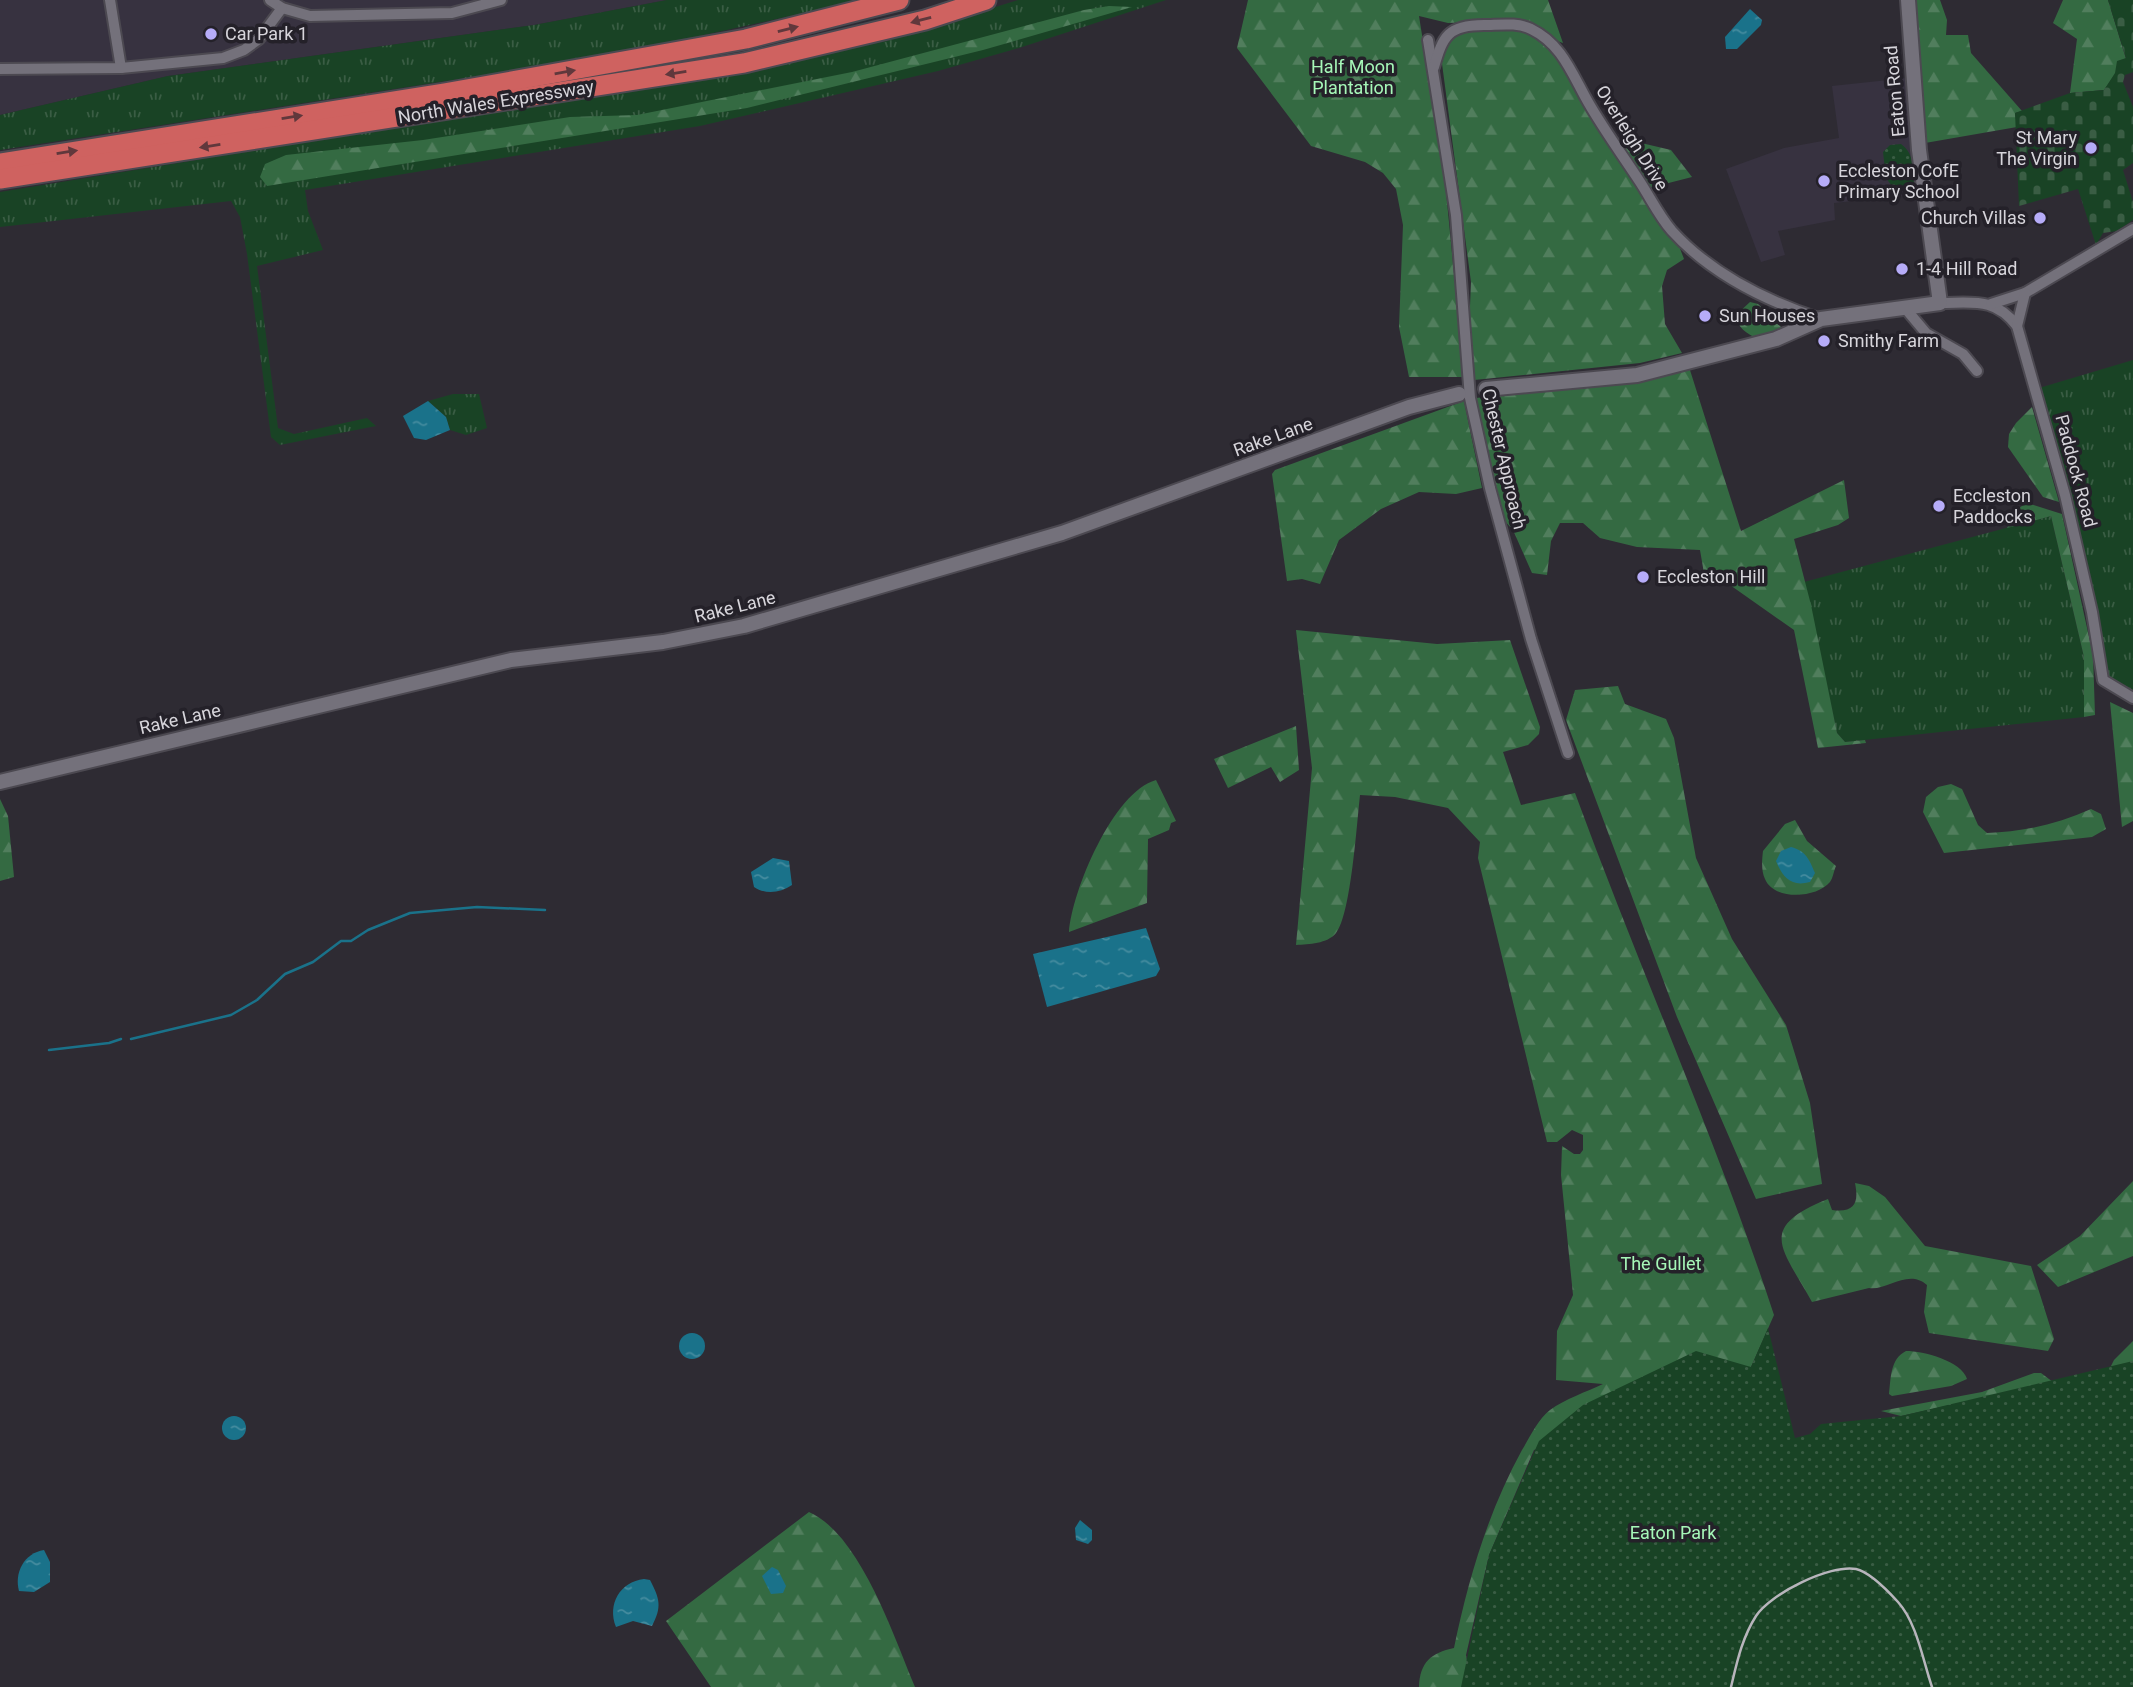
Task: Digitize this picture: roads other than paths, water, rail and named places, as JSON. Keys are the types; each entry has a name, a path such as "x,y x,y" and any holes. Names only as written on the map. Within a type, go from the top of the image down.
{"highway":[{"name":"North Wales Expressway","path":"0,163 445,93 747,39 899,0"},
{"name":"North Wales Expressway","path":"0,179 744,63 925,20 986,0"}],"street":[{"path":"110,0 121,68"},
{"path":"270,0 282,8 310,16 452,13 500,0"},
{"name":"Eaton Road","path":"1908,0 1920,162 1940,303"},
{"path":"0,69 121,68 206,62 233,55 260,39 282,8"},
{"name":"Overleigh Drive","path":"1433,72 1447,34 1457,28 1477,25 1528,27 1548,40 1567,61 1588,103 1658,214 1674,232 1738,284 1771,301 1821,319"},
{"name":"Chester Approach","path":"1428,40 1456,215 1470,398 1496,511 1531,639 1568,753"},
{"path":"1486,389 1637,375 1776,339 1821,319 1940,303 1992,304 2025,293 2133,229"},
{"path":"2017,326 2025,293"},
{"path":"1992,304 2001,308 2017,326"},
{"path":"1905,308 1926,333 1963,354 1977,371"},
{"name":"Paddock Road","path":"2017,326 2067,502 2090,601 2103,680 2133,698"},
{"name":"Rake Lane","path":"0,782 511,660 663,642 744,626 1062,533 1409,407 1459,394"}],"water":[{"path":"1750,9 1762,20 1761,25 1737,49 1726,49 1725,37"},
{"path":"428,401 446,417 450,430 426,440 414,438 403,416"},
{"path":"1791,847 1804,853 1809,860 1815,873 1810,882 1788,880 1779,867 1776,861 1781,851"},
{"path":"773,858 789,861 792,885 773,892 759,890 754,887 751,872"},
{"path":"1146,928 1160,969 1156,976 1047,1007 1033,954"},
{"path":"692,1333 701,1337 705,1346 701,1355 692,1359 683,1355 679,1346 683,1337"},
{"path":"234,1416 243,1419 246,1428 243,1437 234,1440 225,1437 222,1428 225,1419"},
{"path":"1080,1520 1092,1530 1092,1540 1088,1544 1076,1540 1075,1528"},
{"path":"44,1550 50,1562 50,1582 34,1592 19,1591 18,1577 22,1565 31,1555"},
{"path":"772,1567 778,1570 786,1586 783,1593 771,1594 762,1576"},
{"path":"644,1579 650,1580 658,1598 657,1613 652,1626 633,1621 616,1627 613,1610 622,1589"}],"waterway":[{"path":"131,1039 231,1015 257,1000 285,974 313,962 341,941 351,941 368,930 410,913 477,907 545,910"},
{"path":"49,1050 109,1043 121,1039"}],"railway":[{"path":"1731,1687 1740,1650 1763,1607 1802,1582 1831,1571 1845,1569 1856,1569 1873,1578 1905,1611 1915,1631 1932,1687"}],"place":[{"name":"Car Park 1","path":"211,34"},
{"name":"St Mary The Virgin","path":"2091,148"},
{"name":"Eccleston CofE Primary School","path":"1824,181"},
{"name":"Church Villas","path":"2040,218"},
{"name":"1-4 Hill Road","path":"1902,269"},
{"name":"Sun Houses","path":"1705,316"},
{"name":"Smithy Farm","path":"1824,341"},
{"name":"Eccleston Paddocks","path":"1939,506"},
{"name":"Eccleston Hill","path":"1643,577"}],"park label":[{"name":"Half Moon Plantation","path":"1353,77"},
{"name":"The Gullet","path":"1661,1264"},
{"name":"Eaton Park","path":"1673,1533"}]}
